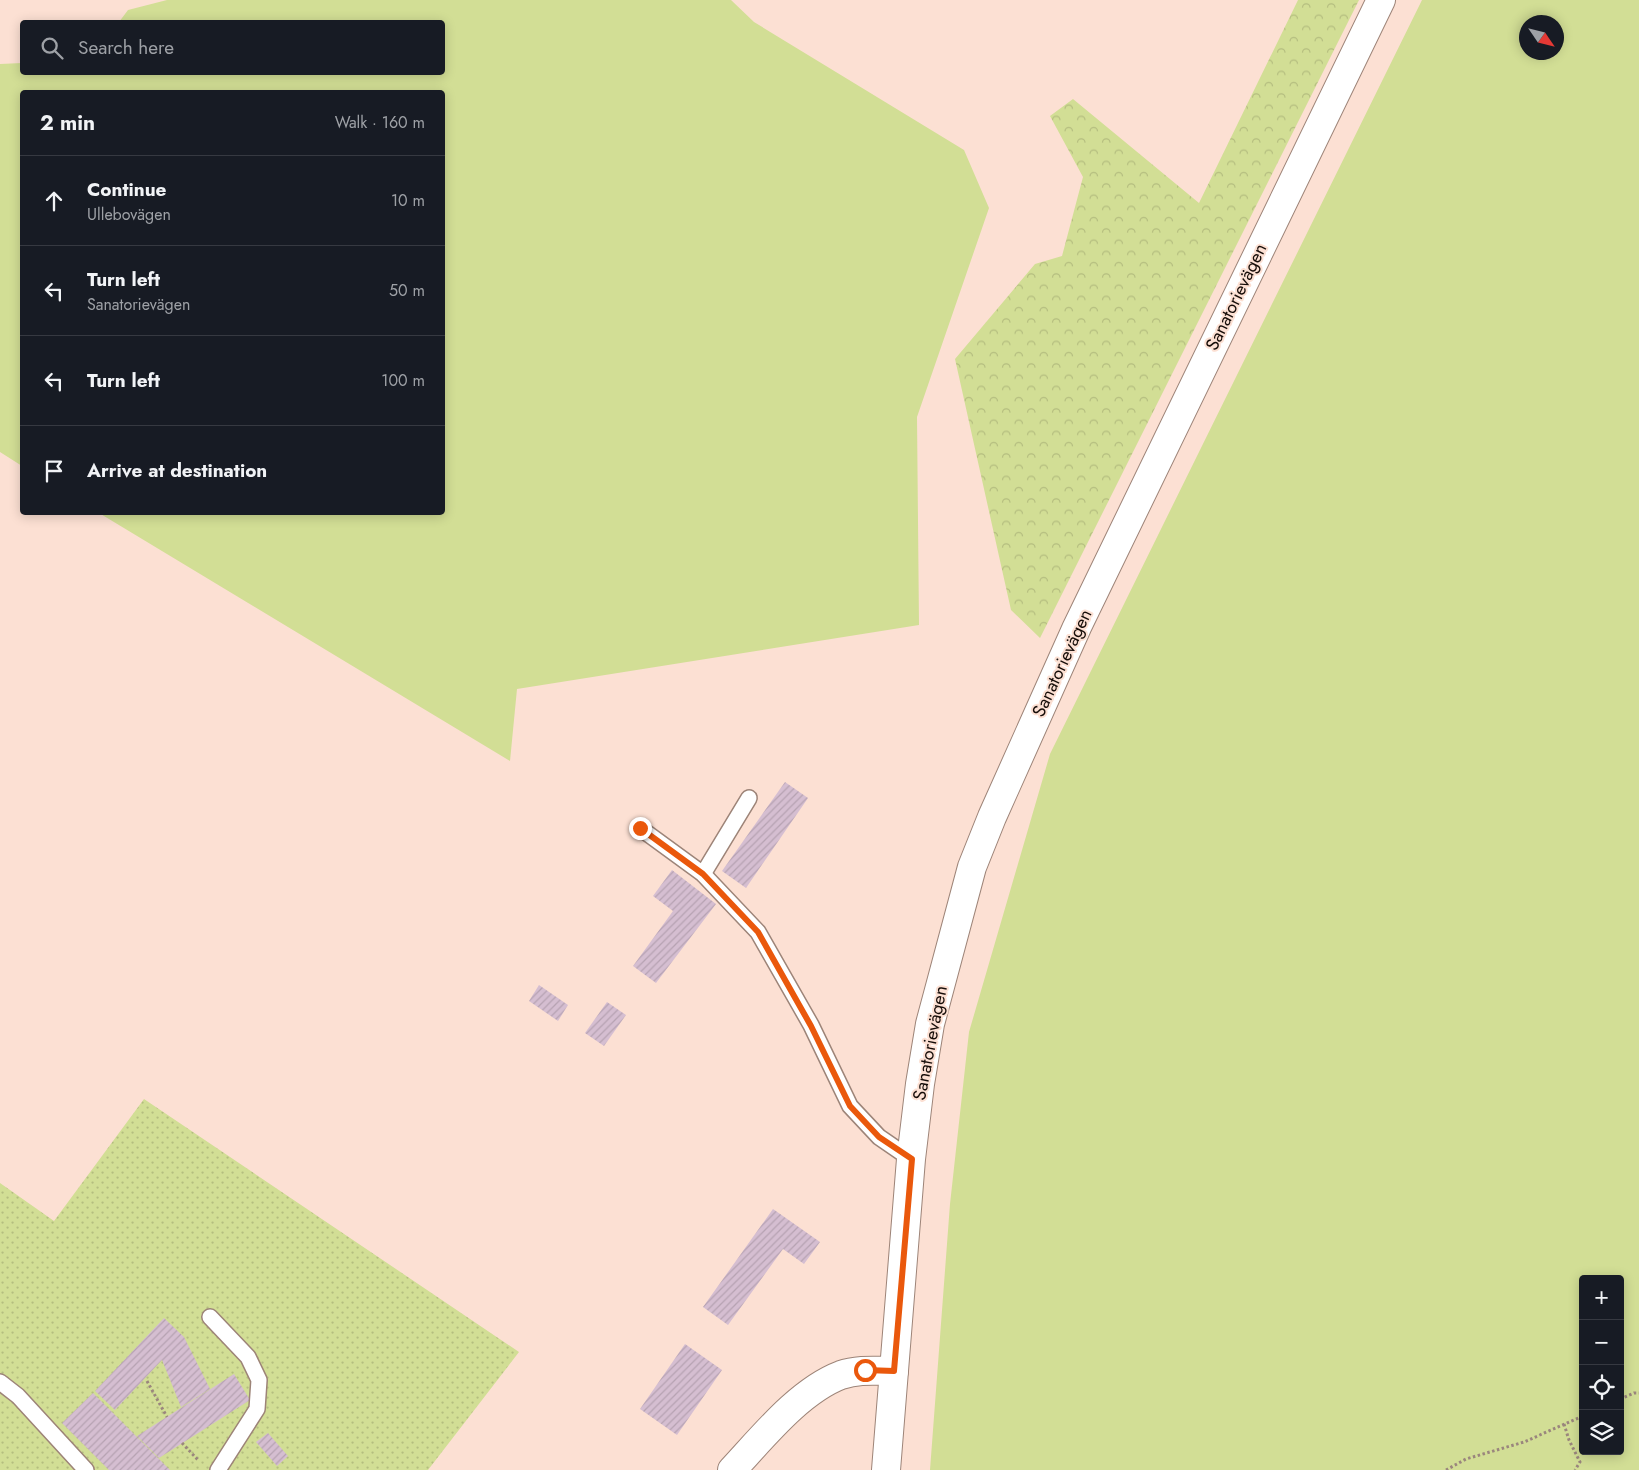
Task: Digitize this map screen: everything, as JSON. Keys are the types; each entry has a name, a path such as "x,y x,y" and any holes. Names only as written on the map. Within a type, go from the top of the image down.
{"street":[{"name":"Sanatorievägen","path":"886,1470 920,1084 930,1024 972,867 992,817 1077,627 1380,0"},
{"path":"732,1470 782,1416 821,1387 841,1375 865,1370 894,1371"}],"lane":[{"path":"703,874 749,798"},
{"path":"640,828 703,874 758,932 811,1026 850,1106 879,1137 912,1159"},
{"path":"210,1317 248,1357 259,1380 256,1409 218,1470"},
{"path":"0,1382 18,1396 86,1470"}],"path":[{"path":"147,1381 166,1417"},
{"path":"1624,1397 1639,1393"},
{"path":"1446,1470 1466,1459 1524,1442 1579,1418"},
{"path":"1564,1424 1569,1440 1580,1462 1575,1470"},
{"path":"182,1443 201,1463"}],"green space":[{"path":"167,0 731,0 754,22 964,150 989,208 917,417 919,625 517,689 510,761 102,515 445,515 445,90 20,90 20,465 0,452 0,64 20,63 20,75 445,75 445,20 120,20 128,10"},
{"path":"1298,0 1359,0 1040,638 1011,610 955,359 1035,264 1062,256 1083,177 1050,116 1073,99 1199,203"},
{"path":"1422,0 1639,0 1639,1470 930,1470 950,1204 969,1032 1050,754"},
{"path":"144,1099 519,1352 428,1470 0,1470 0,1183 54,1221"}],"building":[{"path":"785,782 808,798 746,888 722,871"},
{"path":"672,870 716,904 656,983 633,966 673,911 653,896"},
{"path":"539,985 568,1005 558,1021 529,1001"},
{"path":"607,1002 626,1015 604,1046 585,1033"},
{"path":"773,1209 820,1242 804,1264 783,1249 728,1325 703,1307"},
{"path":"164,1318 184,1337 210,1389 181,1407 162,1360 115,1410 95,1391"},
{"path":"685,1344 722,1370 677,1435 640,1409"},
{"path":"234,1374 250,1400 159,1458 137,1436"},
{"path":"93,1393 170,1470 109,1470 62,1423"},
{"path":"268,1433 288,1456 277,1466 256,1442"}],"route":[{"path":"640,828 703,874 758,932 811,1026 850,1106 879,1137 912,1159 894,1371 865,1370"}]}
